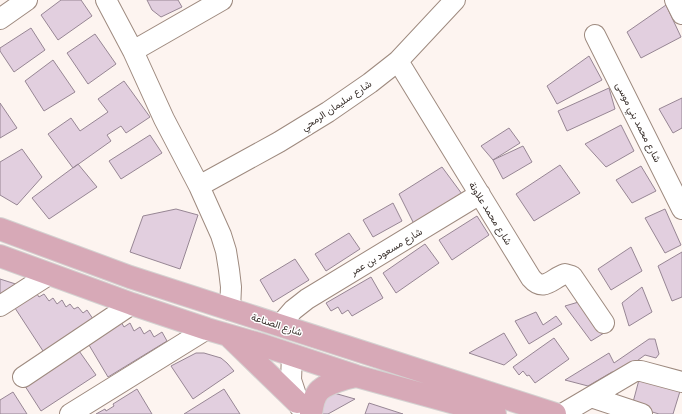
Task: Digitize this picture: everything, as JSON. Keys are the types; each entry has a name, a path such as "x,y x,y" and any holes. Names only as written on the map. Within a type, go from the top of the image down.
{"main road":[{"name":"شارع الصناعة","path":"0,229 130,277 230,310 289,321 321,339 555,414"},
{"path":"0,256 132,304 208,329 297,356 356,376 495,414"},
{"path":"229,335 304,411 313,404 319,390 339,380 356,376"}],"street":[{"path":"0,19 27,0"},
{"path":"106,0 133,51 164,119 199,186 221,235 226,251 231,287 230,310"},
{"path":"133,51 222,0"},
{"name":"شارع سليمان الرمحي","path":"199,186 279,142 328,112 370,83 398,60 456,0"},
{"path":"675,0 682,14"},
{"name":"شارع محمد بني موسى","path":"595,35 682,209"},
{"name":"شارع محمد علاونة","path":"398,60 534,281 547,284 561,276 572,276 604,323"},
{"name":"شارع مسعود بن عمر","path":"289,321 307,299 480,194"},
{"path":"0,306 50,274"},
{"path":"23,377 132,304"},
{"path":"70,414 208,329"},
{"path":"297,356 291,380 304,411"},
{"path":"562,414 634,371 641,371 682,382"},
{"path":"591,397 642,414"}],"building":[{"path":"61,0 81,0 92,16 58,40 41,15"},
{"path":"147,0 178,0 182,7 161,17 152,10"},
{"path":"666,5 681,37 641,58 627,32"},
{"path":"31,28 45,50 14,72 0,51 0,48"},
{"path":"95,34 116,64 88,84 67,53"},
{"path":"589,56 602,80 557,104 547,86"},
{"path":"53,60 75,92 44,111 25,81"},
{"path":"124,81 150,117 126,133 121,126 107,135 111,141 73,168 48,134 71,118 80,131 108,112 98,99"},
{"path":"609,88 615,109 567,131 558,111"},
{"path":"682,98 682,128 673,133 659,109"},
{"path":"0,103 17,128 0,138"},
{"path":"621,125 634,151 606,167 585,144"},
{"path":"509,128 520,143 493,160 481,146"},
{"path":"150,135 162,153 121,179 109,161"},
{"path":"523,146 532,162 503,179 493,160"},
{"path":"22,149 42,177 17,205 0,195 0,162"},
{"path":"78,164 97,187 49,219 32,198"},
{"path":"560,165 580,193 534,221 516,194"},
{"path":"641,166 656,191 632,203 616,180"},
{"path":"442,167 462,194 415,226 399,194"},
{"path":"393,203 402,221 373,237 363,220"},
{"path":"176,209 198,215 180,269 130,252 143,216"},
{"path":"665,209 681,245 665,253 645,218"},
{"path":"477,216 489,235 452,260 439,240"},
{"path":"349,233 360,249 326,271 315,254"},
{"path":"425,244 439,263 396,293 383,273"},
{"path":"631,247 642,271 611,290 598,269"},
{"path":"682,252 682,297 672,301 658,266"},
{"path":"295,259 309,280 273,302 260,280"},
{"path":"371,277 383,298 352,316 348,310 342,314 338,307 331,311 326,303"},
{"path":"0,279 25,287 0,303"},
{"path":"642,287 652,312 629,326 622,303"},
{"path":"35,291 39,297 44,294 49,301 53,298 57,304 62,300 66,307 70,304 74,309 78,307 83,313 87,310 95,322 45,354 13,305"},
{"path":"582,301 604,333 591,341 565,306"},
{"path":"536,312 543,325 556,316 562,324 529,344 515,321"},
{"path":"120,320 124,327 130,323 134,331 140,327 144,334 150,330 154,337 162,332 167,341 108,377 86,340"},
{"path":"504,333 517,355 504,365 469,353"},
{"path":"554,338 569,359 535,383 529,375 527,376 523,371 519,375 513,367"},
{"path":"649,339 655,339 659,354 656,358 645,355 619,374 612,372 588,386 565,380 609,353 614,363"},
{"path":"77,348 96,375 41,411 23,383"},
{"path":"196,353 204,353 221,358 234,371 193,399 171,366"},
{"path":"640,376 681,388 673,414 659,414 632,406"},
{"path":"137,389 152,414 96,414 105,409 106,411 114,406 113,404"},
{"path":"224,389 240,414 184,414"},
{"path":"13,392 27,414 0,414 0,400"},
{"path":"334,393 355,399 328,414 319,414 317,400"},
{"path":"369,403 403,414 365,414"}]}
